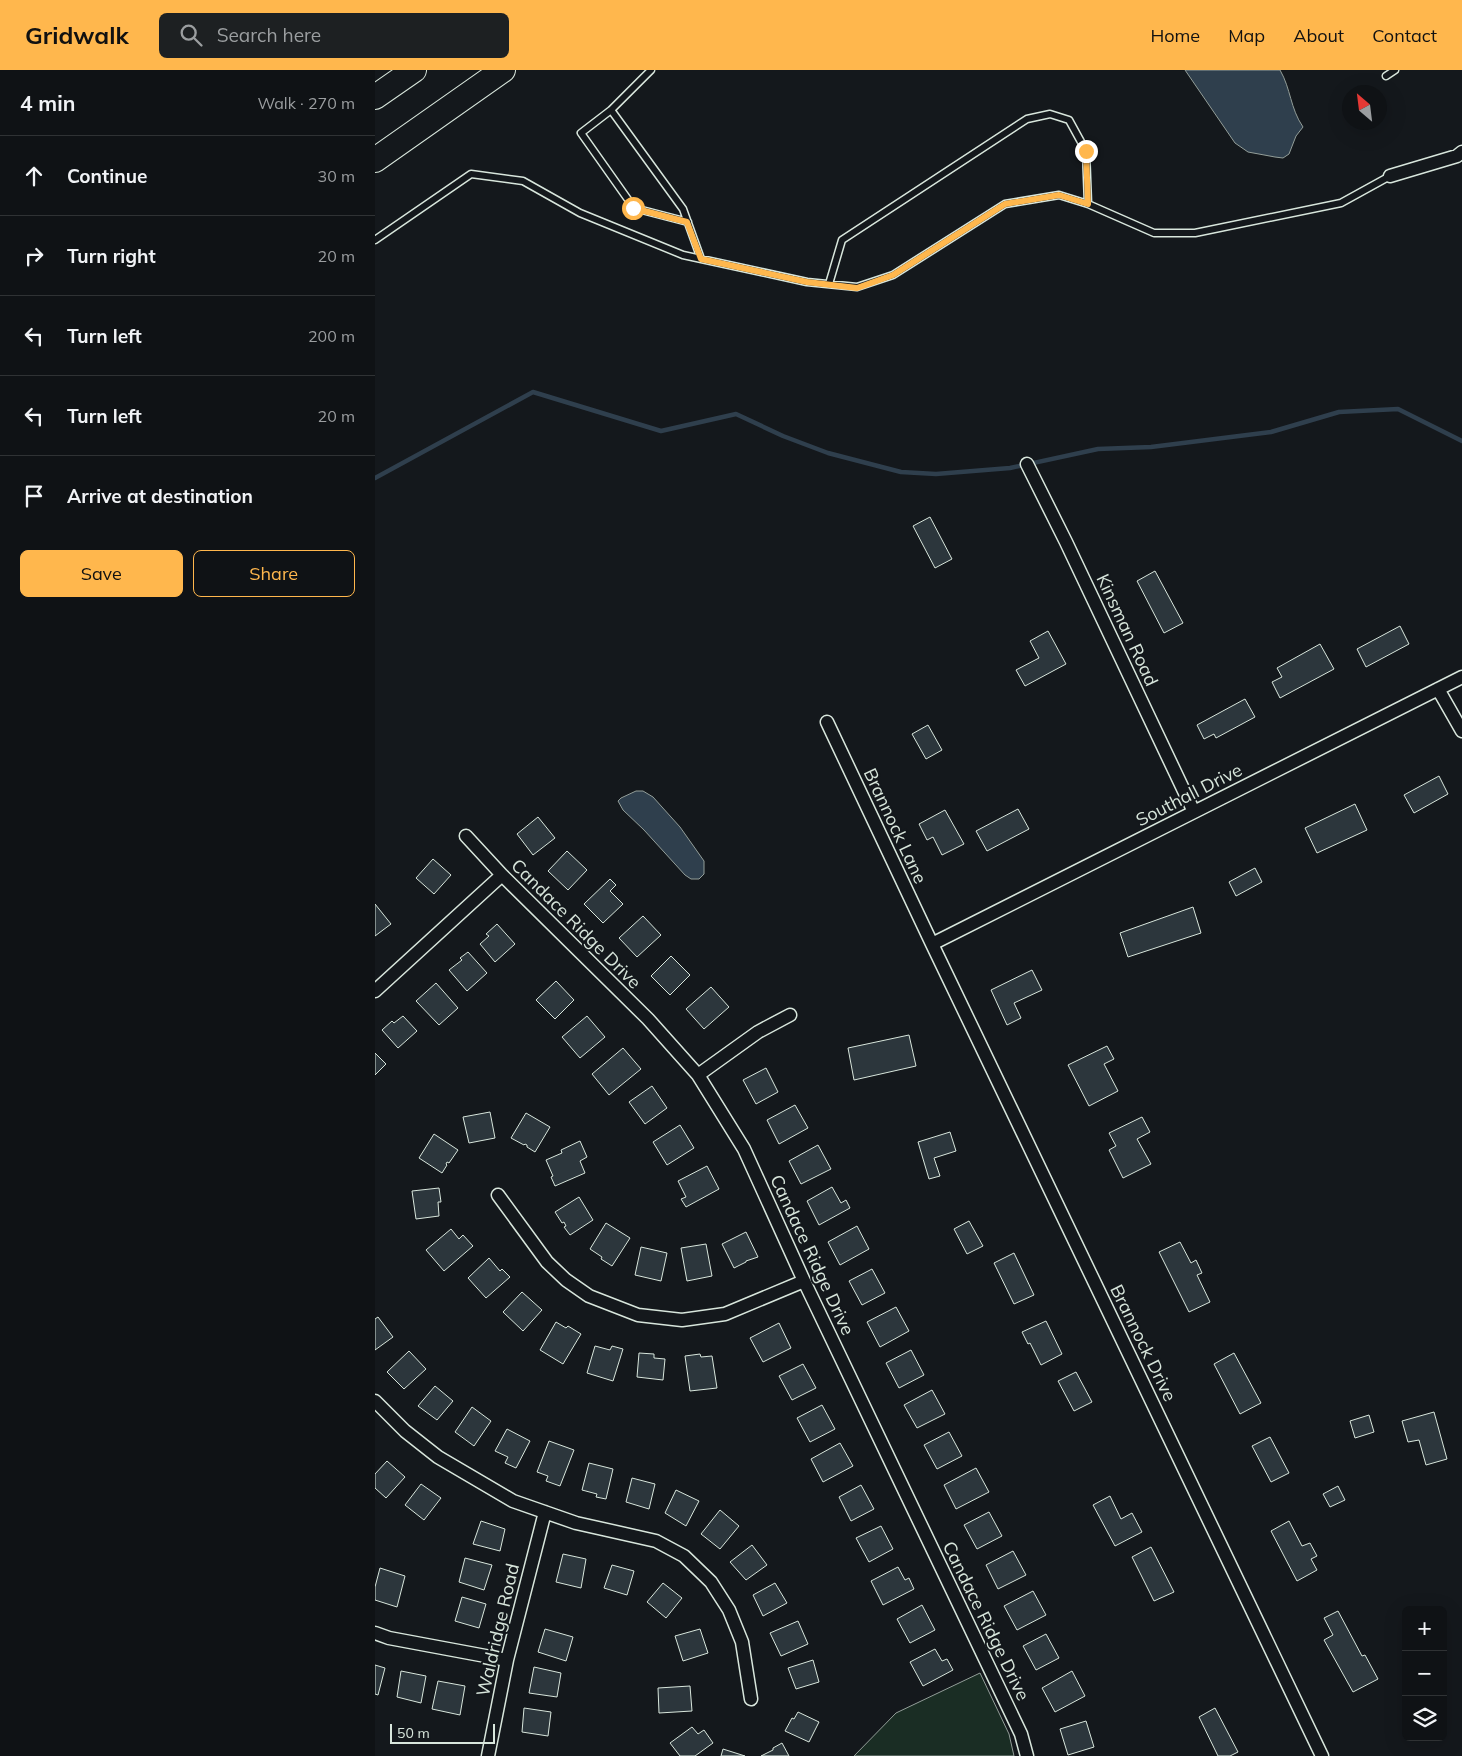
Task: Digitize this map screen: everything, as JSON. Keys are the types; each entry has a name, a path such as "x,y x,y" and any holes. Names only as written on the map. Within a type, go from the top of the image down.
{"highway":[{"path":"375,97 413,70"},
{"path":"375,160 503,70"}],"street":[{"path":"1390,176 1457,156 1462,152"},
{"name":"Kinsman Road","path":"1027,464 1067,542 1194,812"},
{"name":"Southall Drive","path":"932,944 1462,676"},
{"path":"1438,689 1462,731"},
{"name":"Brannock Lane","path":"827,722 932,944"},
{"name":"Candace Ridge Drive","path":"466,836 502,875 648,1019 698,1075 743,1150 1021,1734 1027,1756"},
{"path":"375,991 502,875"},
{"name":"Brannock Drive","path":"932,944 1322,1756"},
{"path":"698,1075 758,1032 789,1015"},
{"path":"498,1195 547,1262 567,1280 589,1296 638,1315 682,1320 725,1314 804,1281"},
{"path":"375,1401 405,1431 438,1457 513,1501 576,1522 656,1541 684,1556 711,1582 729,1610 742,1642 751,1699"},
{"name":"Waldridge Road","path":"488,1756 507,1660 545,1512"},
{"path":"375,1633 389,1638 507,1660"}],"lane":[{"path":"651,70 611,110 581,133 633,208 687,222"},
{"path":"1386,76 1395,70"},
{"path":"611,110 683,209 701,259"},
{"path":"829,284 842,240 1027,119 1051,114 1069,120 1086,151 1088,204"},
{"path":"375,240 471,174 523,181 579,213 683,255 807,282 857,288 893,275 1005,204 1059,195 1088,204 1154,234 1195,233 1341,203 1390,176"}],"green space":[{"path":"980,1673 1009,1734 1014,1756 854,1756 896,1713"}],"water":[{"path":"1185,70 1280,70 1295,113 1303,127 1296,136 1289,154 1283,158 1248,152 1235,143"},
{"path":"636,791 643,791 653,797 680,827 704,861 704,874 699,879 691,879 685,875 623,810 618,801"}],"building":[{"path":"930,517 952,559 935,568 913,526"},
{"path":"1155,571 1183,623 1164,633 1137,581"},
{"path":"1400,626 1409,644 1366,667 1357,649"},
{"path":"1048,631 1066,664 1025,686 1016,670 1039,658 1030,641"},
{"path":"1320,644 1334,669 1280,698 1272,682 1282,677 1277,668"},
{"path":"1245,699 1255,717 1216,738 1214,734 1204,739 1197,725"},
{"path":"928,725 942,750 926,759 912,734"},
{"path":"1439,776 1448,794 1414,813 1404,795"},
{"path":"1355,804 1367,830 1317,853 1305,828"},
{"path":"1018,809 1029,829 987,851 976,831"},
{"path":"945,810 964,844 942,855 933,837 927,840 919,824"},
{"path":"538,817 555,838 533,855 517,834"},
{"path":"567,851 587,870 568,890 548,871"},
{"path":"433,859 451,875 434,894 416,878"},
{"path":"1255,868 1262,882 1236,896 1229,882"},
{"path":"610,879 616,885 610,891 623,904 603,923 584,904"},
{"path":"375,904 391,924 375,936"},
{"path":"1193,907 1201,933 1128,957 1120,933"},
{"path":"643,916 661,935 637,957 619,938"},
{"path":"497,924 515,944 495,962 480,944 489,936 486,934"},
{"path":"468,952 487,973 467,991 449,970 462,960 460,958"},
{"path":"671,956 690,975 670,995 651,976"},
{"path":"1032,970 1042,990 1014,1003 1021,1018 1007,1025 991,990"},
{"path":"556,981 574,1000 555,1019 536,1000"},
{"path":"436,983 458,1008 439,1025 416,1001"},
{"path":"711,987 729,1007 704,1029 686,1009"},
{"path":"403,1016 417,1031 398,1048 382,1030 392,1021 394,1023"},
{"path":"587,1016 605,1037 580,1058 562,1037"},
{"path":"909,1035 916,1066 854,1080 848,1048"},
{"path":"1107,1046 1114,1059 1104,1064 1118,1091 1089,1106 1068,1065"},
{"path":"623,1048 641,1069 609,1095 592,1074"},
{"path":"375,1053 386,1064 375,1075"},
{"path":"766,1068 778,1092 756,1104 743,1080"},
{"path":"652,1086 667,1108 645,1124 629,1102"},
{"path":"795,1105 808,1128 779,1144 767,1120"},
{"path":"490,1112 495,1138 469,1143 463,1117"},
{"path":"526,1113 550,1127 535,1152 527,1147 527,1145 511,1138"},
{"path":"1142,1117 1150,1132 1137,1139 1151,1164 1123,1178 1109,1150 1116,1146 1109,1133"},
{"path":"680,1125 694,1148 667,1165 653,1142"},
{"path":"950,1132 956,1151 934,1158 940,1176 929,1179 918,1142"},
{"path":"434,1134 458,1150 449,1163 447,1162 442,1173 419,1158"},
{"path":"580,1141 587,1157 580,1161 585,1173 555,1186 546,1160 562,1153 561,1150"},
{"path":"818,1145 831,1169 801,1184 789,1161"},
{"path":"707,1166 719,1189 686,1207 681,1199 686,1197 678,1181"},
{"path":"832,1187 841,1203 846,1200 850,1208 819,1225 807,1201"},
{"path":"439,1188 441,1202 438,1202 439,1216 416,1219 412,1191"},
{"path":"579,1197 593,1220 570,1235 564,1227 566,1226 564,1222 562,1223 555,1212"},
{"path":"969,1221 983,1246 967,1254 954,1229"},
{"path":"606,1223 630,1238 612,1266 590,1249"},
{"path":"857,1226 869,1249 840,1265 828,1242"},
{"path":"451,1229 459,1239 463,1235 473,1246 444,1271 426,1250"},
{"path":"746,1232 758,1257 734,1268 722,1244"},
{"path":"1180,1242 1191,1263 1196,1260 1202,1273 1197,1275 1210,1302 1189,1312 1159,1252"},
{"path":"706,1244 712,1276 687,1281 681,1248"},
{"path":"641,1247 667,1253 661,1281 635,1275"},
{"path":"1014,1253 1034,1295 1014,1304 994,1263"},
{"path":"489,1258 500,1271 502,1269 510,1277 486,1298 468,1278"},
{"path":"872,1269 885,1293 862,1305 849,1281"},
{"path":"522,1292 542,1310 523,1331 503,1312"},
{"path":"896,1307 909,1331 880,1347 867,1322"},
{"path":"378,1317 393,1337 375,1350 375,1319"},
{"path":"1046,1321 1062,1354 1041,1365 1022,1332"},
{"path":"556,1322 566,1328 568,1326 581,1334 563,1364 540,1350"},
{"path":"779,1323 791,1348 763,1362 750,1338"},
{"path":"595,1346 610,1350 612,1346 623,1349 613,1381 587,1373"},
{"path":"911,1350 924,1375 899,1388 886,1363"},
{"path":"409,1351 426,1369 404,1389 387,1372"},
{"path":"639,1353 654,1354 654,1358 665,1359 663,1380 637,1377"},
{"path":"1234,1353 1261,1403 1240,1414 1214,1364"},
{"path":"700,1354 701,1357 712,1356 717,1388 690,1391 685,1356"},
{"path":"803,1364 816,1388 792,1400 779,1376"},
{"path":"1076,1372 1092,1402 1074,1411 1058,1381"},
{"path":"435,1386 453,1401 437,1420 418,1406"},
{"path":"932,1390 945,1414 917,1428 904,1405"},
{"path":"822,1405 835,1429 810,1442 797,1418"},
{"path":"472,1407 491,1421 474,1446 455,1432"},
{"path":"1434,1412 1447,1459 1426,1465 1419,1440 1408,1442 1402,1421"},
{"path":"1369,1415 1374,1432 1355,1438 1350,1421"},
{"path":"507,1429 530,1441 516,1468 505,1463 508,1457 495,1451"},
{"path":"949,1432 962,1456 937,1469 924,1445"},
{"path":"1270,1437 1289,1473 1271,1482 1252,1446"},
{"path":"549,1441 574,1450 560,1486 546,1481 548,1476 537,1472"},
{"path":"840,1443 853,1466 823,1482 811,1459"},
{"path":"387,1461 405,1477 386,1498 375,1488 375,1474"},
{"path":"589,1463 613,1469 606,1499 596,1497 597,1494 582,1490"},
{"path":"976,1468 989,1492 956,1509 944,1485"},
{"path":"632,1478 655,1484 649,1509 626,1502"},
{"path":"421,1484 441,1498 424,1520 405,1505"},
{"path":"861,1485 874,1509 851,1521 839,1497"},
{"path":"1338,1486 1345,1500 1330,1507 1323,1494"},
{"path":"676,1490 699,1501 686,1526 665,1513"},
{"path":"1110,1496 1121,1519 1132,1513 1142,1532 1115,1546 1093,1505"},
{"path":"720,1510 739,1526 720,1549 701,1534"},
{"path":"989,1512 1002,1536 977,1549 964,1525"},
{"path":"481,1521 505,1529 500,1551 473,1544"},
{"path":"1289,1521 1302,1546 1310,1543 1317,1556 1311,1559 1317,1570 1297,1581 1271,1531"},
{"path":"881,1526 893,1549 869,1562 856,1538"},
{"path":"752,1545 767,1565 746,1580 730,1562"},
{"path":"1151,1547 1174,1592 1154,1601 1132,1557"},
{"path":"1013,1551 1026,1575 998,1589 986,1565"},
{"path":"563,1554 586,1559 581,1588 556,1582"},
{"path":"465,1558 492,1565 484,1590 459,1582"},
{"path":"612,1565 634,1571 627,1595 604,1588"},
{"path":"898,1567 905,1580 909,1578 914,1589 883,1605 871,1581"},
{"path":"380,1568 405,1576 397,1607 375,1600 375,1587"},
{"path":"663,1583 682,1598 666,1618 647,1602"},
{"path":"775,1583 787,1603 763,1616 753,1595"},
{"path":"1033,1591 1046,1615 1017,1630 1004,1606"},
{"path":"462,1597 486,1604 479,1628 455,1621"},
{"path":"922,1605 935,1630 910,1643 897,1619"},
{"path":"1338,1611 1362,1656 1365,1655 1378,1679 1353,1692 1324,1640 1333,1635 1324,1618"},
{"path":"798,1621 808,1644 781,1656 770,1633"},
{"path":"545,1629 573,1637 566,1661 538,1652"},
{"path":"700,1629 708,1653 683,1661 675,1636"},
{"path":"1046,1634 1059,1658 1036,1670 1023,1646"},
{"path":"935,1649 942,1661 947,1659 953,1670 923,1686 910,1662"},
{"path":"813,1660 819,1682 796,1689 788,1668"},
{"path":"375,1665 385,1668 378,1695 375,1694"},
{"path":"534,1667 561,1673 557,1697 529,1693"},
{"path":"401,1671 426,1676 421,1703 397,1697"},
{"path":"1072,1671 1085,1696 1055,1712 1042,1688"},
{"path":"438,1681 465,1686 460,1715 432,1709"},
{"path":"690,1686 692,1711 659,1713 658,1688"},
{"path":"524,1708 551,1712 548,1736 522,1732"},
{"path":"1215,1708 1238,1752 1230,1756 1218,1756 1199,1717"},
{"path":"798,1712 819,1722 809,1742 785,1731 792,1718 794,1719"},
{"path":"1086,1721 1094,1747 1068,1755 1060,1729"},
{"path":"692,1727 698,1734 704,1730 713,1743 695,1756 680,1756 670,1743"},
{"path":"782,1743 789,1756 761,1756 773,1750 773,1748"},
{"path":"723,1749 745,1756 721,1756"}],"waterway":[{"path":"375,478 533,392 661,431 736,414 783,436 828,453 901,472 936,474 1010,468 1098,449 1151,447 1271,432 1339,412 1398,409 1462,441"}],"route":[{"path":"633,208 687,222 701,259 807,282 857,288 893,275 1005,204 1059,195 1088,204 1086,151"}]}
